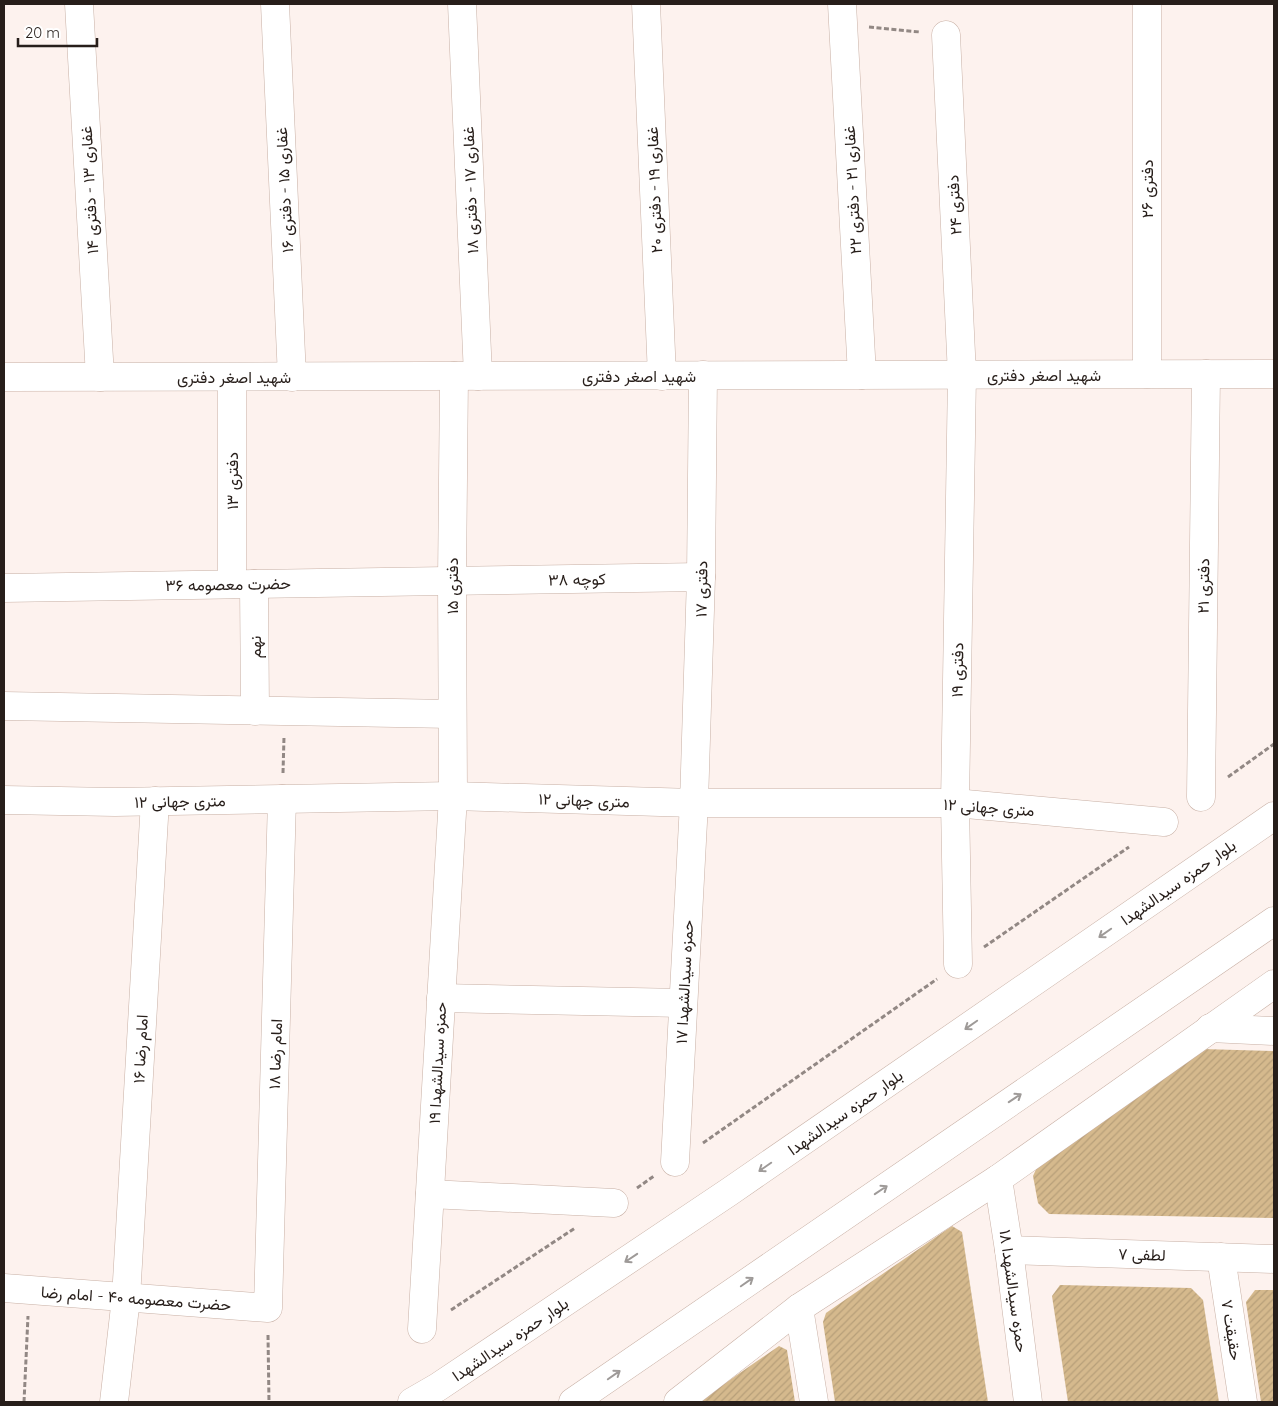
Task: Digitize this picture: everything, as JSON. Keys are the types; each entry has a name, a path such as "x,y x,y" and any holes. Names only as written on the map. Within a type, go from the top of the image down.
{"street":[{"name":"غفاری ۱۳ - دفتری ۱۴","path":"78,4 100,377"},
{"name":"غفاری ۱۵ - دفتری ۱۶","path":"275,4 292,376"},
{"name":"غفاری ۱۷ - دفتری ۱۸","path":"462,4 466,376"},
{"name":"غفاری ۱۹ - دفتری ۲۰","path":"646,4 662,376"},
{"name":"دفتری ۲۶","path":"1147,4 1147,374"},
{"name":"غفاری ۲۱ - دفتری ۲۲","path":"843,14 862,375"},
{"name":"دفتری ۲۴","path":"946,35 962,375"},
{"name":"دفتری ۲۱","path":"1201,797 1206,374"},
{"name":"شهید اصغر دفتری","path":"4,377 1274,374"},
{"name":"دفتری ۱۷","path":"694,803 701,576 703,375"},
{"name":"دفتری ۱۹","path":"958,964 955,802 962,375"},
{"name":"دفتری ۱۵","path":"453,796 452,581 466,376"},
{"name":"دفتری ۱۳","path":"232,377 243,584"},
{"name":"کوچه ۳۸","path":"452,581 701,576"},
{"name":"حضرت معصومه ۳۶","path":"4,588 452,581"},
{"name":"نهم","path":"243,584 255,711"},
{"path":"4,706 452,714"},
{"name":"۱۲ متری جهانی","path":"4,800 155,801 453,796 694,803 955,802 1164,822"},
{"name":"حمزه سیدالشهدا ۱۹","path":"422,1329 453,796"},
{"name":"امام رضا ۱۸","path":"268,1308 282,799"},
{"name":"امام رضا ۱۶","path":"114,1402 126,1298 155,801"},
{"name":"حمزه سیدالشهدا ۱۷","path":"675,1162 694,803"},
{"name":"بلوار حمزه سیدالشهدا","path":"412,1402 438,1387 729,1192 1274,816"},
{"path":"573,1402 1274,921"},
{"path":"678,1402 799,1308 998,1179 1274,984"},
{"path":"441,998 683,1003"},
{"path":"1210,1028 1274,1031"},
{"name":"حمزه سیدالشهدا ۱۸","path":"998,1179 1028,1402"},
{"path":"430,1194 614,1203"},
{"name":"لطفی ۷","path":"1009,1250 1274,1259"},
{"name":"حقیقت ۷","path":"1221,1257 1243,1402"},
{"name":"حضرت معصومه ۴۰ - امام رضا","path":"17,1289 268,1308"},
{"path":"799,1308 814,1402"}],"path":[{"path":"843,14 946,35"},
{"path":"282,799 284,711"},
{"path":"1201,797 1274,744"},
{"path":"422,1329 675,1162 1164,822"},
{"path":"17,1289 24,1402"},
{"path":"268,1308 269,1402"}],"building":[{"path":"1202,1049 1274,1051 1274,1218 1049,1214 1038,1203 1033,1176 1038,1165"},
{"path":"952,1226 962,1232 988,1402 835,1402 823,1322 826,1313"},
{"path":"1060,1285 1191,1288 1203,1300 1219,1402 1068,1402 1052,1296"},
{"path":"1255,1290 1274,1290 1274,1402 1261,1402 1246,1302"},
{"path":"779,1346 787,1350 795,1402 698,1402"}]}
